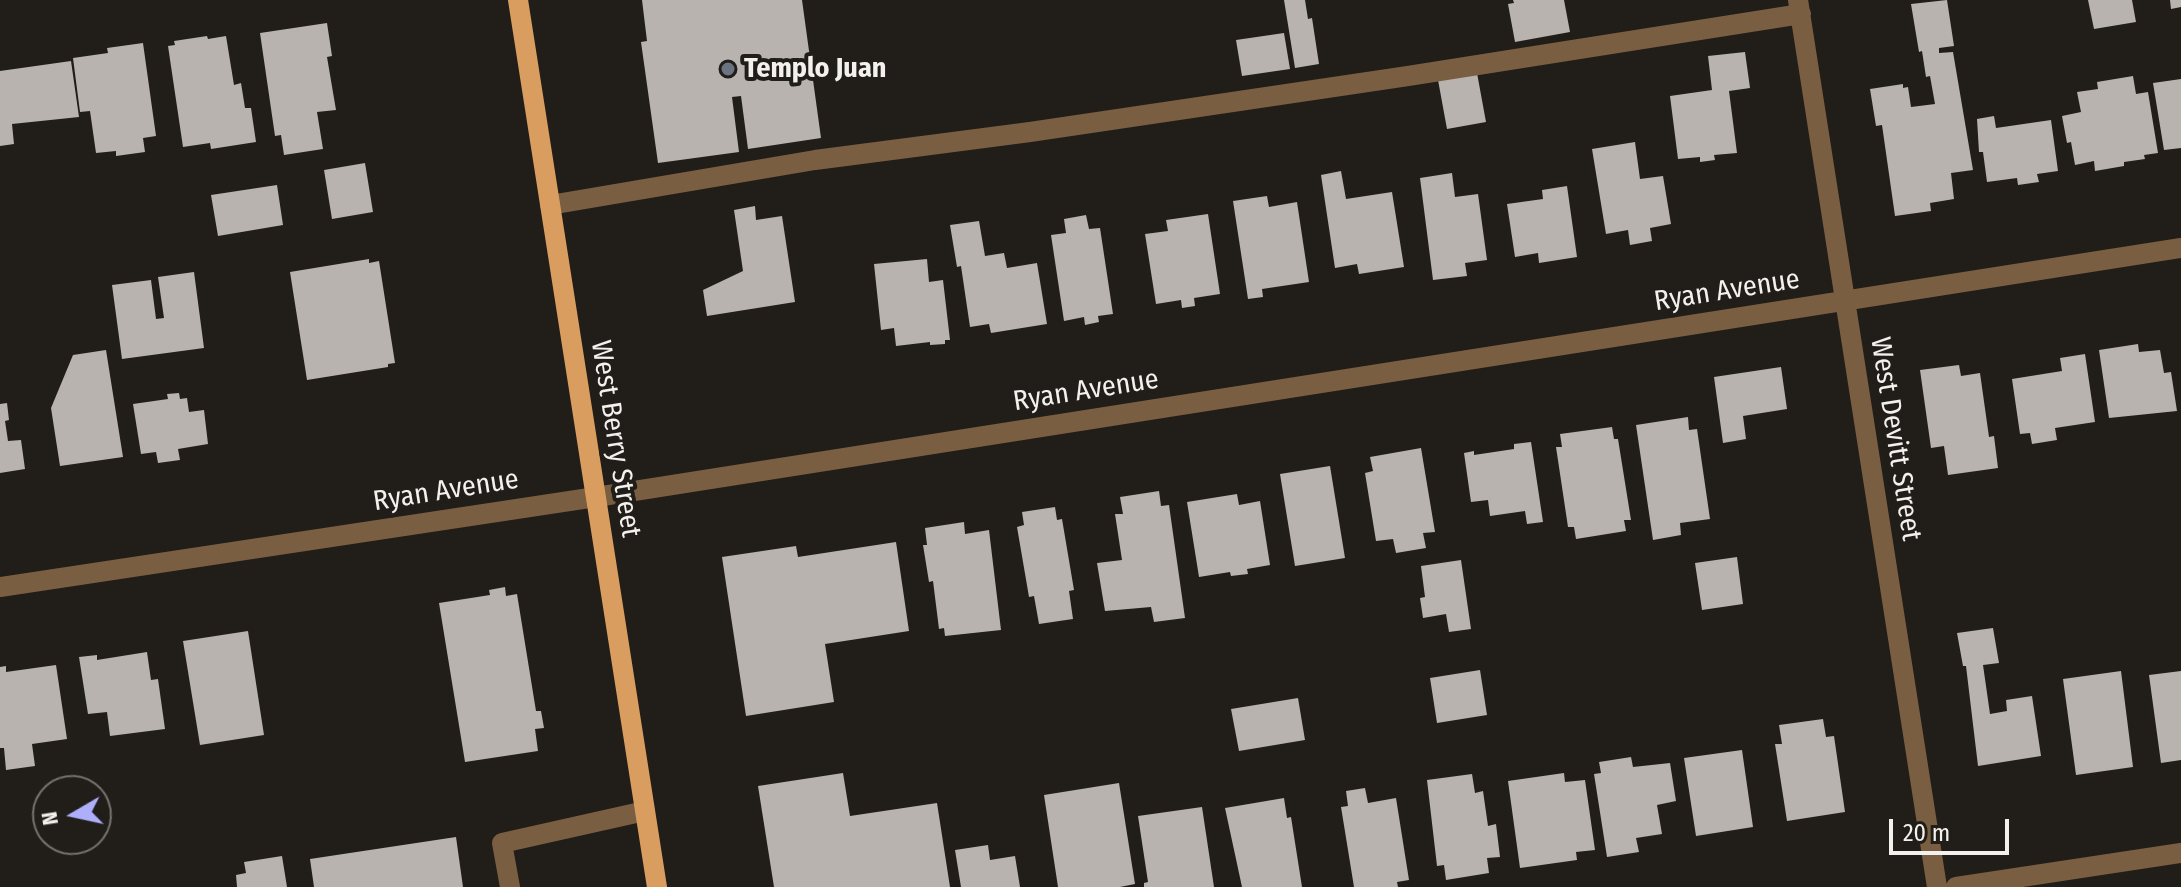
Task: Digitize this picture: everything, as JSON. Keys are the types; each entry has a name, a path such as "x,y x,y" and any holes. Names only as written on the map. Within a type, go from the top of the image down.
{"main road":[{"name":"West Berry Street","path":"518,0 657,887"}],"street":[{"path":"550,205 815,160 1030,132 1408,76 1800,7"},
{"name":"West Devitt Street","path":"1800,7 1937,887"},
{"name":"Ryan Avenue","path":"0,587 596,497 2181,248"},
{"path":"510,887 502,843 645,811"},
{"path":"1956,887 2181,853"}],"building":[{"name":"Templo Juan","path":"642,0 802,0 821,138 748,149 741,96 732,97 739,152 658,163 641,42 647,41"},
{"path":"1284,0 1305,0 1308,19 1312,18 1319,64 1295,68"},
{"path":"1513,0 1564,0 1570,32 1515,42 1508,4 1514,3"},
{"path":"1947,0 1954,46 1939,48 1939,53 1953,52 1973,170 1951,173 1954,199 1930,203 1931,211 1895,216 1882,125 1876,126 1870,89 1903,84 1903,88 1908,87 1911,107 1935,104 1930,76 1926,77 1922,51 1919,52 1911,4"},
{"path":"2088,0 2132,0 2136,22 2094,29"},
{"path":"2170,0 2181,0 2181,7 2171,9"},
{"path":"327,23 332,56 327,57 336,110 317,112 323,149 284,155 281,135 275,136 260,33"},
{"path":"1284,33 1290,69 1242,76 1236,40"},
{"path":"207,36 208,39 226,36 234,85 241,83 245,108 251,108 256,142 211,149 210,143 183,147 168,46 175,45 174,41"},
{"path":"143,43 156,136 143,138 145,152 116,156 116,151 96,153 90,111 80,112 73,58 108,53 107,48"},
{"path":"1745,52 1750,88 1729,91 1737,153 1714,155 1715,160 1700,162 1700,157 1678,159 1670,96 1712,90 1708,56"},
{"path":"71,61 79,117 12,124 14,144 0,146 0,71"},
{"path":"1477,73 1486,122 1447,129 1438,80"},
{"path":"2133,76 2136,94 2148,92 2158,153 2144,155 2145,159 2124,162 2124,166 2095,171 2094,161 2075,165 2062,116 2081,112 2077,92 2098,89 2097,82"},
{"path":"2181,79 2181,148 2164,150 2153,83"},
{"path":"1994,116 1996,128 2051,120 2058,171 2037,174 2039,182 2018,185 2017,178 1987,182 1983,152 1979,152 1977,119"},
{"path":"1635,142 1640,179 1663,176 1671,224 1650,228 1652,241 1630,245 1628,230 1606,234 1592,149"},
{"path":"365,163 373,212 332,219 324,170"},
{"path":"1341,171 1346,199 1392,192 1404,267 1359,274 1357,264 1335,268 1321,175"},
{"path":"1452,173 1455,197 1478,194 1487,260 1465,263 1467,276 1433,280 1420,178"},
{"path":"277,185 283,225 218,236 211,195"},
{"path":"1567,186 1577,257 1539,263 1538,253 1515,257 1507,204 1543,199 1542,190"},
{"path":"1267,196 1269,207 1297,202 1309,282 1262,289 1263,297 1248,299 1233,201"},
{"path":"755,206 756,220 782,216 795,302 707,316 703,290 743,271 734,210"},
{"path":"1208,214 1220,294 1194,298 1195,306 1182,308 1181,300 1156,304 1145,234 1168,231 1166,220"},
{"path":"1086,215 1089,229 1100,228 1113,314 1098,316 1099,322 1085,325 1084,317 1064,321 1051,235 1066,233 1064,219"},
{"path":"979,221 985,256 1004,253 1007,268 1037,263 1047,324 991,333 989,324 970,327 961,266 957,267 950,225"},
{"path":"369,259 369,263 379,261 395,363 388,364 388,367 307,380 290,272"},
{"path":"927,259 929,282 943,280 950,340 945,340 945,344 930,345 930,342 896,346 894,328 881,330 874,264"},
{"path":"194,272 204,348 122,359 112,285 151,280 156,319 164,318 158,277"},
{"path":"2138,344 2139,352 2160,350 2164,373 2171,372 2177,411 2109,418 2099,350"},
{"path":"106,350 123,457 60,466 51,408 73,355"},
{"path":"2085,354 2095,422 2055,428 2057,440 2032,444 2030,433 2020,434 2012,379 2062,371 2060,358"},
{"path":"1959,365 1961,376 1980,373 1989,437 1994,436 1998,468 1948,475 1944,446 1931,448 1920,370"},
{"path":"1781,367 1787,409 1743,416 1746,439 1723,443 1714,377"},
{"path":"179,393 180,399 187,398 189,412 204,410 208,444 178,449 180,460 158,463 156,452 141,454 133,404 168,399 167,394"},
{"path":"7,403 9,420 5,421 8,441 21,440 25,469 0,473 0,404"},
{"path":"1688,417 1689,430 1697,429 1710,519 1680,523 1681,535 1653,540 1636,425"},
{"path":"1612,427 1614,439 1618,439 1631,520 1624,520 1626,531 1576,539 1574,527 1568,527 1556,447 1562,447 1560,434"},
{"path":"1531,442 1543,522 1527,524 1525,511 1490,516 1488,500 1471,502 1464,453 1474,451 1474,455 1514,449 1514,444"},
{"path":"1421,448 1435,532 1423,533 1426,548 1396,553 1393,539 1376,541 1365,473 1373,471 1370,457"},
{"path":"1330,466 1345,558 1295,566 1280,474"},
{"path":"1159,491 1161,506 1169,505 1185,618 1154,622 1151,607 1105,611 1097,563 1122,560 1115,514 1123,514 1120,497"},
{"path":"1237,494 1239,505 1260,501 1270,565 1247,569 1248,574 1231,576 1230,572 1199,577 1187,502"},
{"path":"1055,507 1057,520 1062,519 1074,590 1069,591 1073,619 1039,624 1034,596 1029,597 1017,527 1024,525 1022,512"},
{"path":"964,522 965,534 989,530 1001,630 945,636 944,628 939,629 933,581 929,582 923,545 927,545 925,528"},
{"path":"896,542 909,631 825,644 834,702 746,716 722,557 796,546 798,557"},
{"path":"1737,557 1743,604 1702,610 1695,563"},
{"path":"1461,560 1471,629 1449,632 1446,614 1423,618 1420,598 1425,597 1421,566"},
{"path":"505,587 506,596 517,594 536,711 541,711 544,728 535,729 538,751 465,762 439,603 490,595 489,590"},
{"path":"1993,628 1999,663 1983,665 1990,714 2007,711 2006,700 2032,696 2041,756 1978,766 1966,666 1963,666 1957,633"},
{"path":"248,631 264,735 200,745 183,641"},
{"path":"147,652 151,680 158,679 165,729 110,736 107,712 88,714 79,657 97,655 97,660"},
{"path":"56,665 67,739 32,744 35,766 6,770 4,748 0,748 0,667 6,666 6,672"},
{"path":"1480,670 1487,715 1437,723 1430,678"},
{"path":"2121,671 2133,767 2076,775 2063,679"},
{"path":"2181,671 2181,760 2161,763 2149,675"},
{"path":"1298,698 1305,740 1239,751 1231,709"},
{"path":"1823,719 1826,737 1834,736 1845,812 1787,821 1775,744 1782,744 1779,725"},
{"path":"1742,750 1753,827 1696,836 1684,758"},
{"path":"1631,757 1633,767 1670,763 1676,801 1657,805 1662,834 1636,838 1639,852 1607,857 1594,774 1601,773 1599,762"},
{"path":"843,773 850,816 937,803 950,887 774,887 758,786"},
{"path":"1564,773 1565,782 1585,780 1595,850 1576,852 1577,860 1520,868 1508,781"},
{"path":"1472,774 1475,793 1483,791 1488,826 1496,824 1500,857 1487,858 1489,873 1446,880 1444,865 1437,866 1427,780"},
{"path":"1119,783 1135,884 1120,887 1058,887 1044,795"},
{"path":"1365,788 1368,803 1396,798 1409,880 1397,882 1398,887 1354,887 1341,807 1348,806 1346,791"},
{"path":"1284,798 1287,818 1291,817 1302,887 1242,887 1225,808"},
{"path":"1202,807 1214,887 1144,887 1144,883 1148,882 1138,816"},
{"path":"456,837 463,887 314,887 310,859"},
{"path":"988,845 990,860 1015,856 1020,887 961,887 955,850"},
{"path":"282,856 287,887 237,887 236,875 246,873 244,862"}],"place":[{"name":"Templo Juan","path":"728,69"}]}
